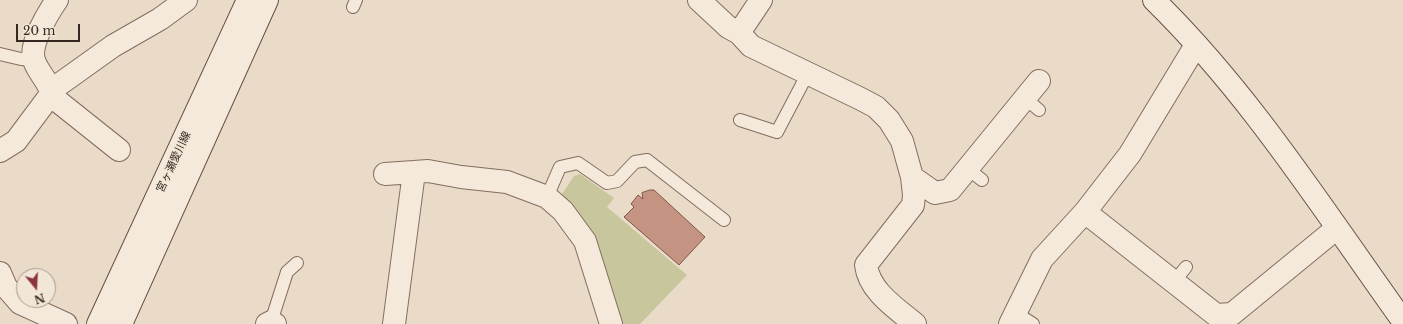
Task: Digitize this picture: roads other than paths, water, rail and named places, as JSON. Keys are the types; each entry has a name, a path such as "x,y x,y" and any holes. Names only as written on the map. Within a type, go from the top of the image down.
{"street":[{"path":"57,0 42,23 34,50 34,60 48,85 119,150"},
{"path":"0,152 16,140 54,90 113,46 160,19 186,0"},
{"name":"宮ヶ瀬愛川線","path":"98,324 248,0"},
{"name":"宮ヶ瀬愛川線","path":"121,324 267,0"},
{"path":"699,0 728,27 739,33 751,46 876,107 889,120 902,141 912,177 914,195 913,205 866,265 866,272 874,287 915,324"},
{"path":"739,33 761,0"},
{"path":"1154,0 1244,102 1337,228 1403,321"},
{"path":"1019,320 1042,259 1085,212 1130,154 1196,46"},
{"path":"912,177 935,193 950,190 975,175 1032,104 1040,81"},
{"path":"385,174 428,171 461,177 507,182 547,197 563,211 585,241 611,324"},
{"path":"394,324 414,172"},
{"path":"1085,212 1180,275 1216,315 1232,314 1337,228"},
{"path":"0,273 6,288 20,303 66,324"}],"lane":[{"path":"0,54 21,59 34,60"},
{"path":"740,120 777,132 808,73"},
{"path":"547,197 560,167 578,163 607,183 617,181 634,162 646,160 724,220"},
{"path":"271,323 287,272 297,263"}]}
